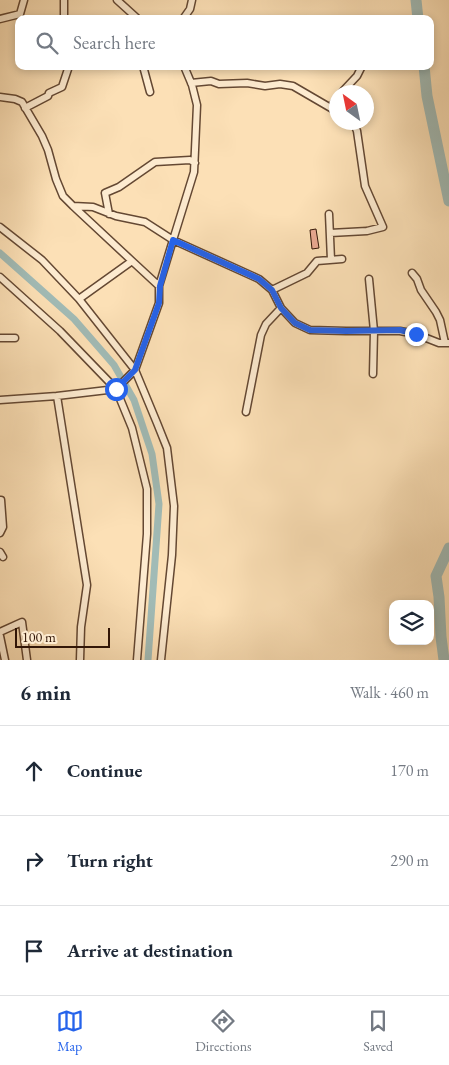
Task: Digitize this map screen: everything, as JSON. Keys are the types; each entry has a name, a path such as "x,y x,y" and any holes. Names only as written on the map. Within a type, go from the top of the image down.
{"street":[{"path":"16,15 20,14 24,0"},
{"path":"64,0 64,15"},
{"path":"117,0 134,15"},
{"path":"186,15 190,9 192,0"},
{"path":"0,19 15,15"},
{"path":"25,108 48,96 49,93 57,88 62,87 67,70"},
{"path":"145,70 150,92"},
{"path":"0,400 57,396 118,387 135,370 159,303 160,286 194,172 197,105 186,70"},
{"path":"349,85 360,70"},
{"path":"191,83 211,81 218,84 286,85 303,91 329,106"},
{"path":"0,97 22,102 42,136 63,196 160,286"},
{"path":"330,234 367,231 383,227 365,186 357,130"},
{"path":"109,214 105,193 120,187 155,162 190,160 194,163"},
{"path":"73,206 93,207 109,214 145,222 173,240 259,279 272,290 281,308 295,323 310,330 400,330 430,340 447,343 434,307 421,290 417,279 412,273"},
{"path":"329,214 331,260"},
{"path":"0,227 42,260 80,299 135,370 167,448 173,498 172,555 161,660"},
{"path":"272,290 307,273 317,261 342,259"},
{"path":"80,299 132,261"},
{"path":"0,277 118,387 132,428 147,489 147,534 137,660"},
{"path":"369,279 377,331 373,374"},
{"path":"246,412 262,335 266,324 281,308"},
{"path":"0,338 15,338"},
{"path":"57,396 87,585 81,626 80,660"},
{"path":"0,500 1,529"},
{"path":"0,632 22,622 27,660"},
{"path":"0,636 5,660"}],"building":[{"path":"316,229 319,248 312,249 310,230"}],"waterway":[{"path":"416,0 418,15"},
{"path":"424,70 427,96 449,201"},
{"path":"0,253 74,319 114,365 134,400 152,454 159,504 148,660"},
{"path":"444,660 436,576 449,548"}],"route":[{"path":"116,389 135,370 159,303 160,286 173,240 259,279 272,290 278,304 295,323 310,330 400,330 416,334"}]}
